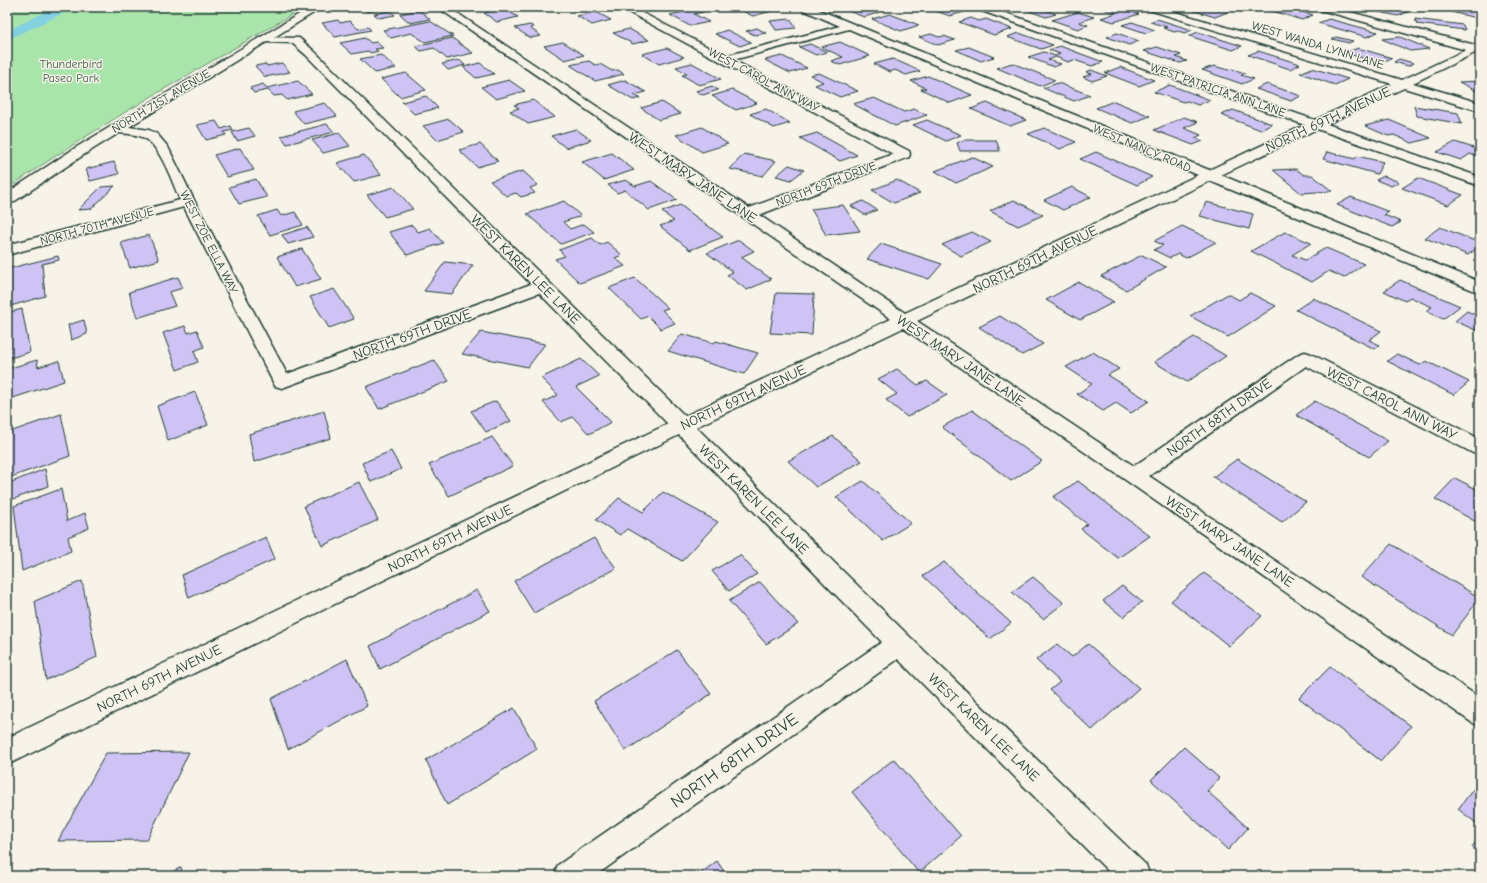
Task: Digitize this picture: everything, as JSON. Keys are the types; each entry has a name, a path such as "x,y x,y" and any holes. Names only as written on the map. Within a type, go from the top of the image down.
{"street":[{"name":"NORTH 71ST AVENUE","path":"7,200 38,178 116,129 318,7"},
{"name":"WEST MARY JANE LANE","path":"442,7 748,214 904,322 1134,476 1480,713"},
{"name":"WEST CAROL ANN WAY","path":"624,7 904,154"},
{"name":"WEST NANCY ROAD","path":"804,7 1480,288"},
{"name":"WEST PATRICIA ANN LANE","path":"979,7 1480,182"},
{"name":"WEST WANDA LYNN LANE","path":"1149,7 1480,107"},
{"path":"1320,7 1479,48"},
{"path":"724,59 850,26"},
{"name":"WEST KAREN LEE LANE","path":"263,39 295,40 302,45 681,426 1135,876"},
{"name":"NORTH 69TH AVENUE","path":"7,752 681,426 904,322 1315,124 1479,48"},
{"name":"WEST ZOE ELLA WAY","path":"116,129 145,133 153,137 162,147 188,202 282,382"},
{"name":"NORTH 69TH DRIVE","path":"748,214 904,154"},
{"name":"NORTH 70TH AVENUE","path":"7,250 188,202"},
{"name":"NORTH 69TH DRIVE","path":"282,382 542,286"},
{"name":"WEST CAROL ANN WAY","path":"1305,358 1480,448"},
{"name":"NORTH 68TH DRIVE","path":"1134,476 1305,358"},
{"name":"NORTH 68TH DRIVE","path":"569,876 900,644"}],"green space":[{"name":"Thunderbird Paseo Park","path":"7,7 305,7 117,118 43,164 7,189"}],"building":[{"path":"361,7 393,7 367,12"},
{"path":"567,7 586,7 588,8 574,11"},
{"path":"734,7 764,7 772,11 753,16"},
{"path":"838,7 861,7 878,13 864,17"},
{"path":"936,7 949,7 964,12 950,16 930,9"},
{"path":"1018,7 1037,7 1056,14 1046,17"},
{"path":"1116,7 1139,14 1114,22 1101,18 1116,13 1100,8"},
{"path":"1192,7 1215,7 1230,11 1215,17 1188,9"},
{"path":"1285,7 1313,15 1302,20 1269,10"},
{"path":"1356,7 1388,7 1408,12 1398,16"},
{"path":"1439,7 1467,7 1480,11 1480,19 1443,10 1446,9"},
{"path":"505,9 518,17 497,22 484,13"},
{"path":"698,9 703,12 694,14 709,22 690,26 670,15"},
{"path":"419,10 430,19 410,23 400,14"},
{"path":"390,11 395,15 379,18 374,14"},
{"path":"596,12 611,20 592,25 577,16"},
{"path":"1078,12 1094,17 1079,22 1088,25 1078,29 1052,20"},
{"path":"890,14 919,25 901,31 872,19"},
{"path":"971,18 979,21 986,19 1012,29 994,35 959,22"},
{"path":"790,19 796,28 776,30 770,21"},
{"path":"1157,19 1192,30 1185,33 1178,31 1174,32 1163,28 1167,27 1150,22"},
{"path":"1329,19 1378,32 1367,37 1318,23"},
{"path":"1415,19 1463,25 1465,30 1417,24"},
{"path":"338,20 340,23 350,21 358,29 368,27 371,30 335,37 322,23"},
{"path":"430,21 453,36 425,42 411,33 391,38 383,30"},
{"path":"1132,22 1155,30 1146,33 1122,25"},
{"path":"530,25 534,27 530,28 541,36 530,38 515,28"},
{"path":"757,28 766,33 755,35 746,31"},
{"path":"629,29 649,40 633,44 613,33"},
{"path":"727,30 751,42 740,46 715,34"},
{"path":"1198,32 1242,46 1233,50 1189,36"},
{"path":"1019,33 1053,45 1041,49 1007,37"},
{"path":"1117,33 1139,41 1129,45 1107,37"},
{"path":"931,34 939,37 944,36 955,40 938,45 919,37"},
{"path":"1336,37 1353,41 1349,43 1332,39"},
{"path":"1400,37 1429,49 1410,51 1382,39"},
{"path":"365,38 371,43 376,42 383,48 375,49 378,51 371,53 368,51 352,54 340,43"},
{"path":"452,38 473,53 447,59 434,48 421,51 415,46"},
{"path":"563,42 584,55 565,60 544,46"},
{"path":"840,42 870,56 840,65 831,61 843,57 821,47"},
{"path":"810,44 827,52 816,55 799,47"},
{"path":"1060,46 1103,62 1092,66 1074,60 1068,62 1056,57 1048,60 1061,64 1054,67 1028,57 1044,52 1055,56 1060,54 1049,50"},
{"path":"969,47 994,57 981,61 956,50"},
{"path":"1157,47 1181,55 1176,57 1187,61 1180,63 1144,51"},
{"path":"667,48 684,57 659,64 642,54"},
{"path":"1358,48 1392,58 1380,63 1345,53"},
{"path":"1258,51 1300,64 1290,69 1248,55"},
{"path":"381,55 396,68 375,73 360,59"},
{"path":"782,56 807,68 790,73 765,60"},
{"path":"893,59 920,71 906,75 895,70 890,72 874,64"},
{"path":"1399,59 1413,63 1408,66 1394,62"},
{"path":"459,60 465,65 448,70 442,64"},
{"path":"589,61 595,65 600,64 612,71 618,70 624,74 595,81 570,65"},
{"path":"282,63 290,72 265,77 255,66 266,64 267,66"},
{"path":"480,63 494,74 476,78 463,67"},
{"path":"692,63 721,79 699,85 682,75 687,74 676,67"},
{"path":"1012,63 1055,80 1040,86 997,68"},
{"path":"1214,66 1245,73 1241,75 1254,79 1242,84 1202,70"},
{"path":"1120,67 1154,80 1139,86 1105,73"},
{"path":"1312,68 1348,79 1335,85 1300,73"},
{"path":"1091,70 1107,76 1092,81 1083,77 1092,74 1086,72"},
{"path":"406,73 426,90 400,97 381,79"},
{"path":"819,73 858,91 840,97 815,85 823,82 810,75"},
{"path":"928,76 972,95 950,103 921,89 926,88 911,81"},
{"path":"509,80 525,91 496,99 481,87"},
{"path":"625,80 646,92 634,95 640,98 633,100 608,85"},
{"path":"298,81 312,94 287,100 282,95 274,96 268,90 254,93 250,88 263,84 267,88"},
{"path":"1480,81 1480,93 1459,82"},
{"path":"1058,83 1090,95 1074,101 1043,88"},
{"path":"1267,84 1301,96 1291,101 1256,89"},
{"path":"1170,85 1210,100 1198,105 1187,101 1183,102 1154,92"},
{"path":"712,86 718,90 703,95 696,91"},
{"path":"732,90 757,103 736,110 712,96"},
{"path":"426,96 438,108 414,114 402,102"},
{"path":"874,98 904,112 914,109 927,115 895,126 853,104"},
{"path":"533,100 555,117 528,124 510,111 519,108 514,105"},
{"path":"1114,101 1150,116 1132,123 1096,108"},
{"path":"662,102 681,114 659,120 641,108"},
{"path":"325,103 337,116 304,124 293,111"},
{"path":"987,103 1026,120 1010,126 971,109"},
{"path":"1414,106 1458,113 1462,124 1417,116"},
{"path":"766,109 790,123 774,128 750,114"},
{"path":"1233,110 1272,124 1261,130 1221,115"},
{"path":"1184,117 1198,122 1184,128 1201,135 1195,138 1203,141 1193,145 1154,130"},
{"path":"449,119 464,132 437,140 423,126"},
{"path":"927,120 961,135 946,141 913,125"},
{"path":"1389,120 1431,138 1412,143 1394,135 1388,136 1365,126"},
{"path":"216,121 221,129 231,126 233,130 224,132 226,135 206,140 197,125"},
{"path":"327,124 334,132 287,144 281,136"},
{"path":"702,127 728,144 702,152 676,135"},
{"path":"249,128 255,136 237,141 232,132"},
{"path":"1044,128 1076,142 1060,149 1028,134"},
{"path":"576,129 591,140 566,148 551,136"},
{"path":"339,133 350,146 323,153 312,140"},
{"path":"817,133 857,155 840,161 800,138"},
{"path":"964,140 996,140 1000,151 960,151 957,143"},
{"path":"1455,142 1480,150 1480,158 1470,154 1461,160 1437,152"},
{"path":"480,144 498,161 477,167 459,150"},
{"path":"240,148 254,170 227,177 214,155"},
{"path":"1096,152 1152,177 1137,185 1080,159"},
{"path":"1327,152 1355,159 1357,156 1383,162 1377,174 1323,159"},
{"path":"612,153 634,170 604,180 582,162"},
{"path":"744,154 776,161 763,176 730,169"},
{"path":"364,155 381,175 354,182 337,163"},
{"path":"972,157 993,167 956,183 935,171"},
{"path":"114,162 119,174 90,181 86,169"},
{"path":"789,165 804,170 791,180 776,176"},
{"path":"1296,169 1304,175 1312,175 1332,191 1301,193 1273,170"},
{"path":"523,171 538,185 530,188 535,193 521,197 516,193 506,196 490,181"},
{"path":"1384,176 1399,182 1391,186 1376,180"},
{"path":"1418,178 1463,195 1448,205 1402,188"},
{"path":"256,179 267,197 239,204 229,187"},
{"path":"626,180 635,186 651,181 677,200 649,210 625,190 617,193 608,185"},
{"path":"897,180 920,193 894,203 872,190"},
{"path":"115,186 91,209 78,210 101,187"},
{"path":"394,187 413,209 385,217 367,195"},
{"path":"1072,187 1091,197 1063,210 1044,200"},
{"path":"1351,197 1389,212 1384,215 1401,222 1392,227 1337,205"},
{"path":"1014,200 1043,215 1018,226 990,211"},
{"path":"564,201 581,216 563,222 570,229 584,224 594,232 561,244 527,214"},
{"path":"863,201 877,210 865,215 851,206"},
{"path":"1206,202 1253,214 1249,229 1200,216"},
{"path":"680,205 723,237 690,250 660,226 674,221 662,212"},
{"path":"843,205 860,231 826,235 811,209"},
{"path":"277,210 281,216 295,212 303,225 270,235 258,216"},
{"path":"412,225 418,232 430,228 443,243 407,255 389,232"},
{"path":"1182,226 1216,242 1186,258 1178,254 1170,258 1154,250 1163,245 1154,241"},
{"path":"307,227 313,237 288,244 282,235"},
{"path":"1440,227 1480,243 1480,246 1468,255 1425,238"},
{"path":"972,232 991,242 961,256 942,245"},
{"path":"1285,232 1311,243 1292,255 1305,260 1326,248 1364,264 1344,278 1329,271 1312,282 1251,251"},
{"path":"149,235 159,260 130,268 121,243"},
{"path":"592,238 600,245 607,242 622,255 615,258 625,266 580,283 555,259 565,256 559,250"},
{"path":"739,240 754,251 741,257 771,279 747,290 727,275 733,272 707,253"},
{"path":"881,244 942,264 929,279 867,259"},
{"path":"302,249 321,279 295,287 277,257"},
{"path":"1142,255 1166,267 1126,290 1101,276"},
{"path":"58,256 59,260 42,264 45,296 7,307 7,269"},
{"path":"445,262 473,265 452,294 424,291"},
{"path":"178,277 183,288 169,292 175,306 137,318 129,292"},
{"path":"635,278 668,308 662,310 675,323 661,329 648,316 641,319 609,288"},
{"path":"1400,280 1460,306 1443,319 1426,311 1432,307 1410,297 1405,301 1384,291"},
{"path":"1079,282 1114,302 1080,320 1046,300"},
{"path":"334,289 354,319 329,328 310,297"},
{"path":"776,293 814,294 812,335 770,333"},
{"path":"1250,293 1276,306 1228,337 1190,316 1228,294 1239,300"},
{"path":"1313,298 1381,331 1369,340 1380,345 1375,349 1296,310"},
{"path":"22,309 30,352 7,359 7,313"},
{"path":"1467,311 1480,317 1480,332 1455,321"},
{"path":"1000,316 1043,344 1022,355 979,327"},
{"path":"84,320 87,334 71,340 68,325"},
{"path":"185,326 188,333 197,330 204,347 194,351 198,362 177,370 163,333"},
{"path":"481,332 545,344 528,367 462,354"},
{"path":"682,334 714,343 716,341 758,353 744,374 668,351"},
{"path":"1194,337 1226,356 1187,382 1154,362"},
{"path":"1093,352 1119,369 1108,375 1149,401 1131,413 1116,403 1103,411 1077,394 1092,384 1066,367"},
{"path":"1397,354 1420,365 1426,361 1469,382 1454,395 1387,361"},
{"path":"581,359 599,376 576,387 611,422 589,434 573,417 561,422 543,402 558,395 541,378"},
{"path":"37,360 38,367 59,361 64,381 7,400 7,369"},
{"path":"434,360 449,381 379,409 366,387"},
{"path":"897,369 918,385 927,381 947,395 907,417 886,400 897,394 878,379"},
{"path":"195,392 208,425 168,441 157,406"},
{"path":"496,401 511,421 486,432 471,411"},
{"path":"1315,401 1388,441 1369,457 1296,415"},
{"path":"972,410 1042,461 1011,481 942,427"},
{"path":"324,411 331,438 254,462 249,434"},
{"path":"61,414 70,456 8,478 7,433"},
{"path":"833,436 862,461 816,487 788,461"},
{"path":"492,437 513,466 449,496 429,465"},
{"path":"391,451 401,469 371,482 362,463"},
{"path":"1237,459 1306,502 1282,522 1213,477"},
{"path":"45,469 48,486 11,500 9,483"},
{"path":"1455,478 1480,491 1480,524 1435,499"},
{"path":"863,481 911,523 883,541 836,497"},
{"path":"1078,481 1150,536 1118,558 1081,529 1087,524 1053,497"},
{"path":"359,482 378,520 322,546 304,506"},
{"path":"61,489 67,521 85,513 89,528 68,537 71,551 22,571 14,506"},
{"path":"663,492 718,522 682,561 627,529 620,535 596,520 619,498 643,512"},
{"path":"266,537 275,559 189,598 182,575"},
{"path":"594,538 616,568 534,613 514,581"},
{"path":"1391,544 1480,598 1452,635 1361,577"},
{"path":"740,555 757,574 729,591 712,571"},
{"path":"944,562 1011,623 990,639 923,576"},
{"path":"1204,573 1262,616 1229,646 1171,601"},
{"path":"1033,577 1064,603 1043,619 1012,592"},
{"path":"82,581 97,657 46,680 35,601"},
{"path":"760,582 798,624 766,644 729,601"},
{"path":"1122,586 1142,602 1123,617 1103,601"},
{"path":"477,590 490,611 380,669 370,646"},
{"path":"1057,644 1072,657 1088,644 1139,688 1092,730 1050,690 1060,682 1036,660"},
{"path":"677,650 711,694 625,751 594,701"},
{"path":"347,659 367,706 288,749 271,699"},
{"path":"1330,667 1411,726 1381,761 1299,698"},
{"path":"514,708 537,749 447,805 426,760"},
{"path":"1184,747 1219,778 1207,791 1248,828 1228,850 1151,780"},
{"path":"189,752 147,840 58,841 106,753"},
{"path":"894,759 961,836 919,873 852,792"},
{"path":"1478,783 1480,785 1480,826 1458,809"},
{"path":"1480,836 1480,854 1472,847"},
{"path":"717,861 727,876 697,876"},
{"path":"181,867 183,876 166,876"}],"waterway":[{"path":"7,36 65,7"}]}
